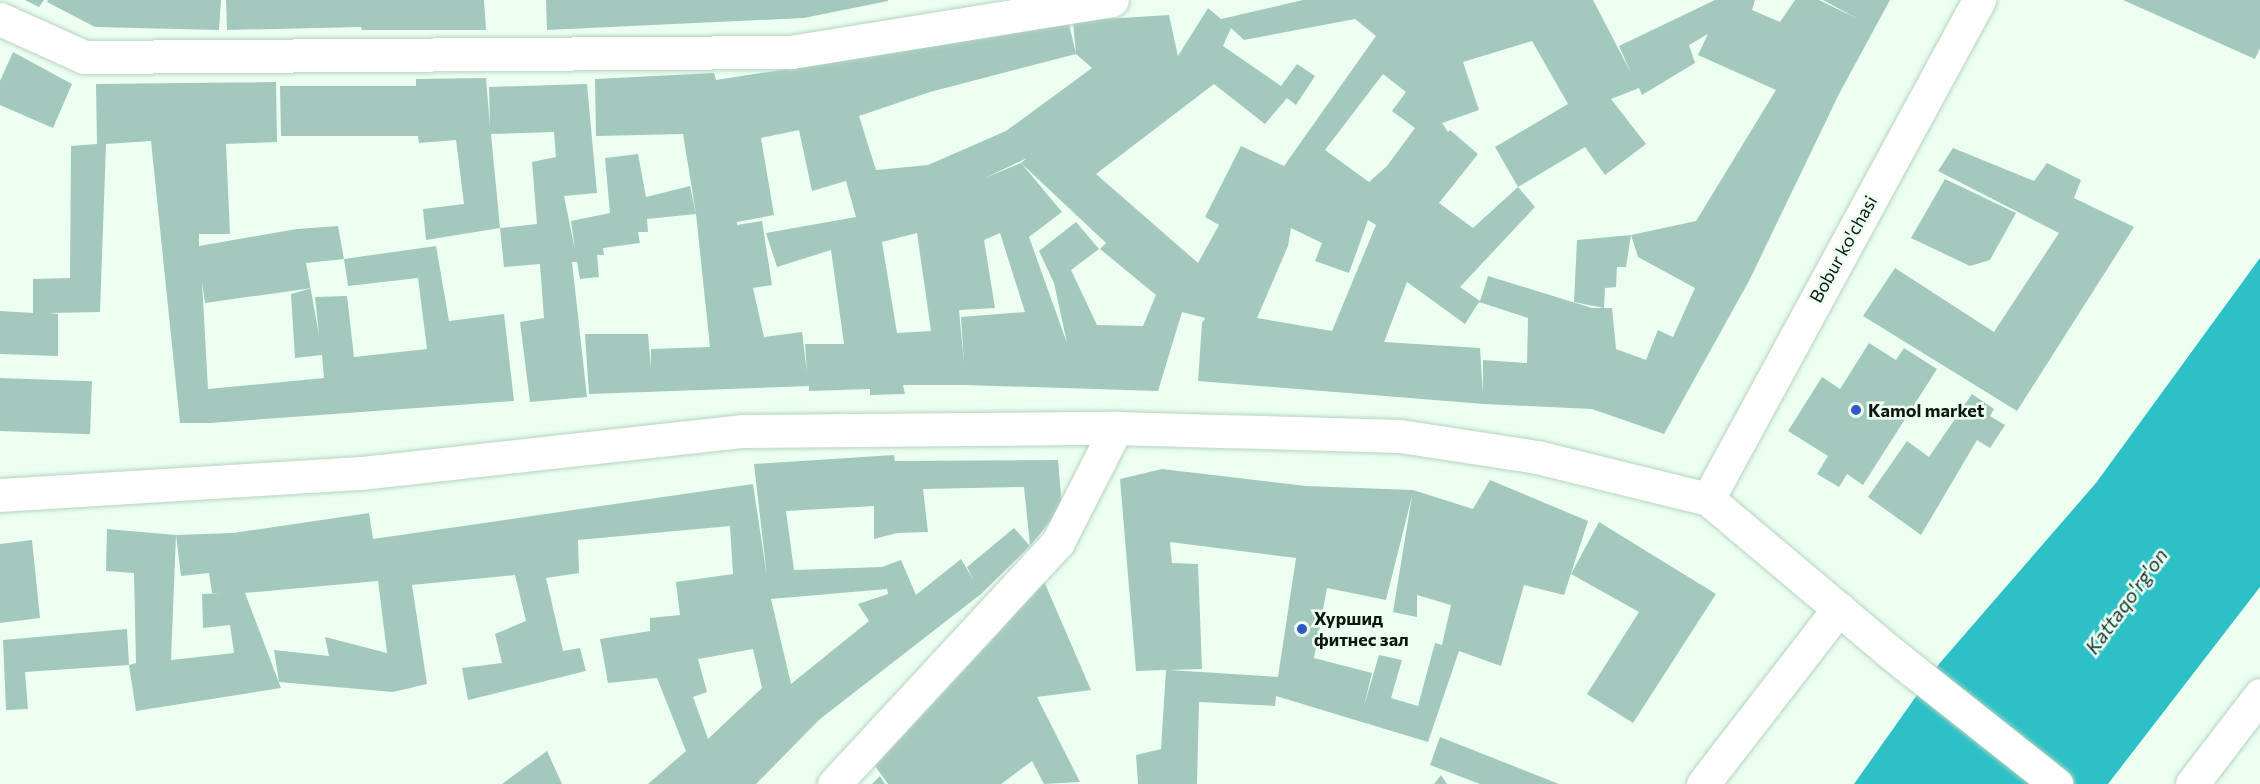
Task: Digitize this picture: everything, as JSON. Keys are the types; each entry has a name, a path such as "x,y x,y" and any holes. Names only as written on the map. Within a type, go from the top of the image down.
{"street":[{"path":"0,19 84,57 791,52 1112,0"},
{"name":"Bobur ko'chasi","path":"1708,499 1979,0"},
{"path":"834,784 1058,542 1116,428"},
{"path":"0,495 361,473 743,431 1116,428 1400,436 1537,457 1708,499 1892,654 2056,784"},
{"path":"1703,784 1839,608"},
{"path":"2192,784 2260,695"}],"water":[{"name":"Kattaqo'rg'on","path":"2260,258 2260,587 2108,784 1854,784 1939,664 2096,483"}],"building":[{"path":"25,0 44,0 39,7"},
{"path":"48,0 221,0 219,30 95,27 47,2"},
{"path":"226,0 484,0 486,30 362,30 361,27 227,30"},
{"path":"546,0 888,1 804,18 547,30"},
{"path":"1303,0 1593,0 1631,73 1619,46 1715,0 1755,0 1752,10 1780,22 1795,0 1819,0 1858,19 1823,0 1890,0 1839,94 1749,281 1664,434 1592,409 1484,404 1198,381 1202,323 1205,318 1182,312 1158,391 903,385 905,394 870,395 870,389 809,391 809,386 589,394 585,334 648,334 651,368 651,349 710,347 696,214 683,134 596,136 595,79 714,73 716,80 813,65 1066,11 1076,54 1073,21 1169,15 1178,56 1208,8 1221,19","holes":["1355,19 1376,36 1284,166 1241,146 1205,217 1219,225 1198,263 1096,174 1214,84 1265,124 1287,98 1296,105 1315,76 1297,64 1281,86 1223,46 1231,28 1244,40","1708,34 1698,55 1776,90 1696,221 1631,235 1638,257 1695,288 1673,337 1658,330 1646,360 1616,349 1612,308 1592,308 1488,276 1480,301 1460,287 1535,207 1518,187 1585,147 1605,175 1646,144 1611,99 1639,88 1642,95 1695,63 1689,45","1532,41 1568,104 1495,147 1518,187 1473,228 1439,203 1478,154 1450,130 1448,132 1442,123 1479,110 1463,62","1076,54 1092,68 1006,131 928,165 876,170 859,116 930,92","1383,74 1406,92 1392,111 1415,128 1387,166 1369,182 1325,150","799,130 812,191 846,181 856,217 766,233 777,267 831,250 844,344 805,344 807,373 802,332 764,337 753,288 772,285 762,221 737,225 737,222 774,215 761,138","1027,158 1021,163 985,178","1021,163 1106,243 1100,249 1156,295 1143,326 1097,325 1071,270 1099,249 1076,222 1039,251 1054,283 1067,343 1029,237 1062,212","1368,220 1376,225 1332,331 1257,318 1288,246 1291,228 1322,243 1315,261 1349,273","917,233 931,331 897,333 882,242","1000,233 1025,312 961,317 964,364 959,310 995,308 984,240","1407,282 1465,324 1479,302 1528,318 1527,363 1483,360 1483,394 1480,348 1384,342"]},
{"path":"2123,0 2260,0 2260,48 2255,59"},
{"path":"13,52 72,84 53,128 0,105 0,81"},
{"path":"486,78 490,127 489,87 587,84 597,193 564,196 575,250 571,221 610,213 605,158 638,154 646,197 690,186 696,214 647,219 648,232 638,232 640,243 603,248 604,255 597,255 599,277 580,279 577,262 572,262 587,397 530,402 520,322 544,318 540,264 504,267 500,228 426,240 423,209 464,204 456,140 419,143 418,136 281,136 280,86 416,86 416,79","holes":["554,132 556,157 532,162 537,224 500,228 491,134"]},
{"path":"276,82 277,142 226,144 230,234 199,234 199,246 297,229 338,226 344,259 436,246 449,321 504,314 514,401 210,423 180,423 151,141 106,144 100,312 49,313 58,314 58,356 0,354 0,311 33,313 33,279 70,278 71,146 97,144 96,84","holes":["344,259 348,286 418,278 427,349 354,357 347,296 315,297 319,335 306,263","202,282 205,303 311,288 291,294 295,358 322,355 324,378 208,389"]},
{"path":"1953,148 2034,181 2047,163 2081,180 2074,198 2134,227 2017,411 1863,316 1895,268 1994,332 2059,233 1938,171"},
{"path":"1945,179 2016,213 1990,260 1970,266 1911,238"},
{"path":"1631,235 1626,267 1617,267 1616,287 1605,288 1604,308 1574,302 1577,240"},
{"name":"Kamol market","path":"1869,343 1896,360 1904,348 1937,369 1863,485 1847,474 1839,487 1817,474 1828,456 1788,431 1822,377 1840,389"},
{"path":"0,378 92,381 90,434 0,431"},
{"path":"1972,394 1994,409 1990,416 2005,425 1990,448 1977,440 1921,535 1868,497 1907,441 1929,457"},
{"path":"894,455 895,461 1058,460 1062,507 1030,546 981,594 820,719 756,784 648,784 686,751 657,678 608,683 600,639 650,631 650,618 680,615 676,582 733,574 730,526 578,540 579,573 546,578 563,651 580,648 586,671 468,700 462,668 502,663 495,634 526,621 515,575 412,585 427,684 393,692 279,682 274,650 329,656 325,637 387,653 378,581 245,593 281,688 136,711 129,665 136,663 134,573 106,571 107,529 176,535 233,533 369,513 373,539 753,484 767,577 754,464","holes":["1024,487 1030,546 1014,528 967,567 974,581 961,559 916,595 901,560 882,567 794,570 786,511 874,506 874,539 897,533 928,532 923,489","176,535 181,576 209,573 212,593 221,593 202,594 203,628 230,625 234,653 171,660","887,589 888,594 858,604 869,621 791,684 771,599","753,649 762,688 708,739 693,697 707,692 698,659"]},
{"path":"1162,469 1306,486 1413,490 1473,509 1490,480 1588,521 1564,595 1524,585 1501,666 1459,651 1428,742 1276,696 1275,706 1199,702 1197,784 1138,784 1136,755 1161,749 1166,670 1136,671 1120,479","holes":["1412,496 1393,612 1417,617 1417,595 1451,605 1442,645 1435,643 1418,706 1391,698 1402,660 1379,655 1364,706 1372,673 1314,658 1327,588 1386,600","1170,542 1296,558 1278,677 1169,670 1202,669 1198,564 1172,563"]},
{"path":"1599,522 1716,594 1633,723 1587,694 1639,612 1571,574"},
{"path":"32,540 40,618 0,623 0,544"},
{"path":"1043,579 1091,690 1037,697 1080,782 1044,784 1032,761 1001,784 888,784 875,766 1002,629"},
{"path":"127,629 129,665 25,672 28,709 6,710 3,640"},
{"path":"1440,737 1559,784 1480,784 1430,765"},
{"path":"547,751 562,784 502,784"},
{"path":"1441,775 1447,784 1434,784"},
{"path":"880,776 885,784 872,784"}],"place":[{"name":"Kamol market","path":"1856,410"},
{"name":"Хуршид фитнес зал","path":"1302,629"}]}
